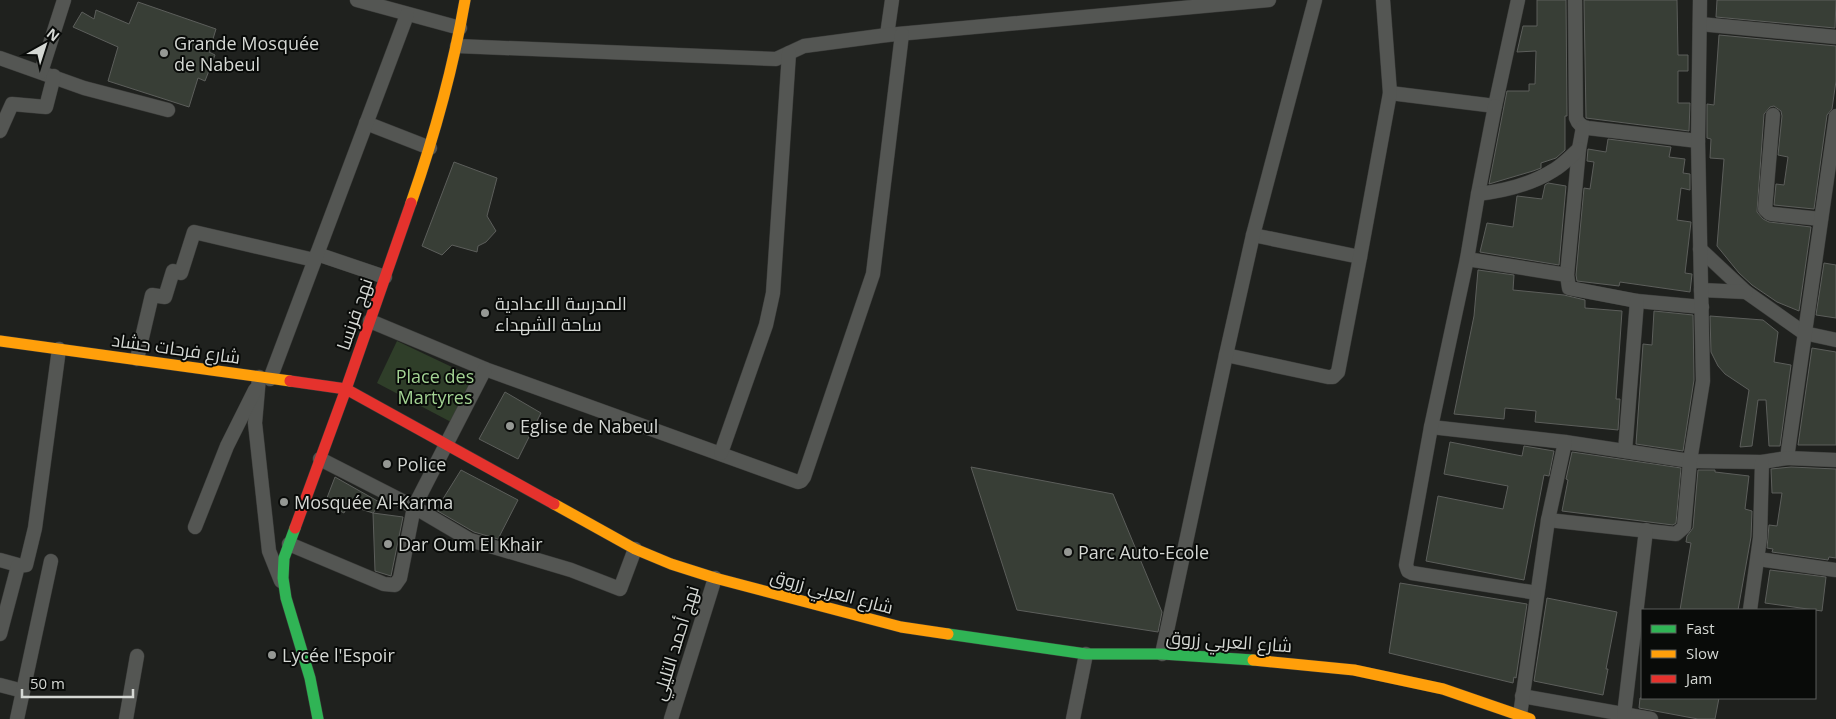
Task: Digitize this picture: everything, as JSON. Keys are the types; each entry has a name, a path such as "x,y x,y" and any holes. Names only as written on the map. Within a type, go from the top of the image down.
{"street":[{"path":"41,72 64,0"},
{"path":"357,0 460,28"},
{"name":"نهج فرنسا","path":"318,719 314,692 284,590 282,566 430,148 457,46 465,0"},
{"path":"887,35 892,0"},
{"path":"457,46 776,59 804,46 887,35 1199,4 1269,0"},
{"path":"1162,654 1226,355 1254,235 1315,0"},
{"path":"1226,355 1328,378 1333,377 1338,372 1390,93 1383,0"},
{"path":"1518,0 1495,106 1467,259 1431,427 1406,565 1408,571 1412,573 1537,593"},
{"path":"1575,0 1576,118 1582,127 1567,274 1569,288 1638,301 1702,308"},
{"path":"1548,520 1676,534 1684,527 1690,461 1704,381 1698,141 1700,0"},
{"path":"195,527 227,446 262,380 316,257 407,15"},
{"path":"1700,24 1836,37"},
{"path":"370,321 486,369 798,482 801,481 804,477 873,274 902,34"},
{"path":"721,453 770,310 790,52"},
{"path":"0,58 84,88 168,110"},
{"path":"0,131 12,104 46,107 54,76"},
{"path":"1390,93 1495,106"},
{"path":"1773,115 1765,209 1772,214 1821,219"},
{"path":"1787,458 1836,116"},
{"path":"366,123 430,148"},
{"path":"1582,127 1698,141"},
{"path":"1478,194 1499,192 1525,184 1554,170 1579,149"},
{"path":"137,360 152,294 165,297 173,272 181,273 194,232 316,257 385,276"},
{"path":"1254,235 1360,257"},
{"path":"1700,249 1746,292 1804,333 1836,340"},
{"path":"1467,259 1567,274"},
{"path":"1701,290 1746,292"},
{"path":"1625,451 1638,301"},
{"name":"شارع فرحات حشاد","path":"0,341 262,380 346,389"},
{"path":"0,560 18,565 26,565 35,528 59,349"},
{"path":"289,544 384,584 396,584 400,578 414,507 486,369"},
{"path":"262,380 254,423 269,551 284,590"},
{"name":"شارع العربي زروق","path":"346,389 635,549 671,564 715,578 901,627 1004,643 1086,654 1162,654 1286,662 1354,670 1443,689 1525,717"},
{"path":"1431,427 1565,442 1690,461 1762,462 1787,458 1836,460"},
{"path":"1525,717 1522,696 1548,520 1565,442"},
{"path":"320,459 414,507 470,540 571,570 620,589 635,549"},
{"path":"1750,609 1760,538 1762,462"},
{"path":"1624,715 1646,530"},
{"path":"1758,559 1836,570"},
{"path":"17,719 51,561"},
{"path":"0,634 18,565"},
{"name":"نهج أحمد التليلي","path":"671,719 715,578"},
{"path":"1072,719 1086,654"},
{"path":"126,719 137,656"},
{"path":"0,685 23,692"},
{"path":"1522,696 1651,719"}],"green space":[{"name":"Place des Martyres","path":"397,341 473,377 451,422 377,383"}],"building":[{"path":"1537,0 1566,0 1567,116 1565,116 1565,150 1556,158 1541,163 1541,168 1489,184 1507,91 1529,91 1529,84 1535,84 1536,51 1517,52 1523,26 1537,26"},
{"path":"1584,0 1677,0 1678,55 1688,55 1688,71 1678,71 1678,103 1690,103 1689,131 1586,118"},
{"path":"1717,0 1836,0 1835,28 1716,17"},
{"name":"Grande Mosquée de Nabeul","path":"138,2 216,29 209,52 215,55 205,81 198,78 189,107 108,81 118,47 73,27 82,12 94,19 96,10 129,24"},
{"path":"1719,35 1836,46 1836,81 1832,109 1827,115 1814,209 1774,205 1776,184 1784,185 1788,157 1778,155 1781,111 1774,106 1770,107 1764,114 1757,212 1763,219 1769,222 1811,227 1799,311 1777,302 1752,285 1739,273 1717,246 1724,159 1710,158 1711,139 1707,138 1707,104 1714,105"},
{"path":"1608,139 1671,147 1669,157 1685,159 1683,173 1690,174 1690,190 1681,188 1677,220 1691,222 1685,273 1692,274 1690,292 1620,282 1619,286 1577,281 1584,188 1590,189 1594,162 1587,161 1588,149 1606,152"},
{"path":"454,162 497,178 487,216 496,231 486,242 478,246 477,252 452,245 442,255 422,246"},
{"path":"1548,183 1566,186 1559,265 1480,252 1487,223 1513,227 1517,196 1542,199 1545,185"},
{"path":"1824,263 1836,265 1836,318 1816,315"},
{"path":"1478,270 1514,275 1513,290 1564,295 1585,300 1585,308 1622,311 1616,399 1620,399 1618,430 1535,422 1536,411 1505,408 1504,419 1454,414 1474,316"},
{"path":"1654,311 1693,315 1694,380 1683,451 1636,444 1643,344 1652,345"},
{"path":"1710,316 1763,320 1778,332 1774,362 1791,365 1780,446 1769,446 1766,400 1758,400 1752,446 1740,447 1749,390 1725,374 1718,366 1711,352"},
{"path":"1812,348 1836,352 1836,445 1798,445"},
{"name":"Eglise de Nabeul","path":"505,392 541,413 518,459 479,439"},
{"path":"1450,442 1522,456 1524,446 1554,451 1549,476 1544,475 1524,580 1426,561 1438,496 1503,509 1508,486 1444,474"},
{"path":"1572,452 1681,468 1676,523 1673,525 1562,511"},
{"name":"Parc Auto-Ecole","path":"971,467 1113,494 1162,612 1158,632 1017,610"},
{"path":"1791,467 1836,469 1836,558 1829,557 1828,560 1772,552 1773,549 1767,548 1769,525 1777,526 1782,493 1772,493 1771,469"},
{"path":"461,470 518,500 498,539 474,532 436,510"},
{"path":"1698,470 1715,470 1715,472 1749,476 1745,509 1752,511 1751,537 1738,609 1680,609 1691,543 1686,542 1687,536 1693,528"},
{"path":"335,477 381,503 373,513 348,505 344,513 325,503"},
{"name":"Dar Oum El Khair","path":"373,513 403,517 391,576 375,571"},
{"path":"1770,570 1826,577 1822,611 1765,603"},
{"path":"1400,583 1527,604 1516,678 1514,677 1513,683 1389,653"},
{"path":"1547,598 1617,612 1603,695 1534,681"},
{"path":"1640,698 1719,699 1715,719 1698,719 1639,708"}],"traffic: fast":[{"path":"295,528 284,558 283,578 286,598 310,678 318,719"},
{"path":"948,634 1086,654 1162,654 1253,660"}],"traffic: slow":[{"path":"411,203 442,103 455,52 465,0"},
{"path":"0,341 290,381"},
{"path":"554,504 635,549 671,564 715,578 901,627 948,634"},
{"path":"1253,660 1354,670 1443,689 1530,719"}],"traffic: jam":[{"path":"295,528 411,203"},
{"path":"290,381 346,389 554,504"}],"place":[{"name":"Grande Mosquée de Nabeul","path":"164,53"},
{"name":"المدرسة الاعدادية ساحة الشهداء","path":"485,313"},
{"name":"Eglise de Nabeul","path":"510,426"},
{"name":"Police","path":"387,464"},
{"name":"Mosquée Al-Karma","path":"284,502"},
{"name":"Dar Oum El Khair","path":"388,544"},
{"name":"Parc Auto-Ecole","path":"1068,552"},
{"name":"Lycée l'Espoir","path":"272,655"}]}
